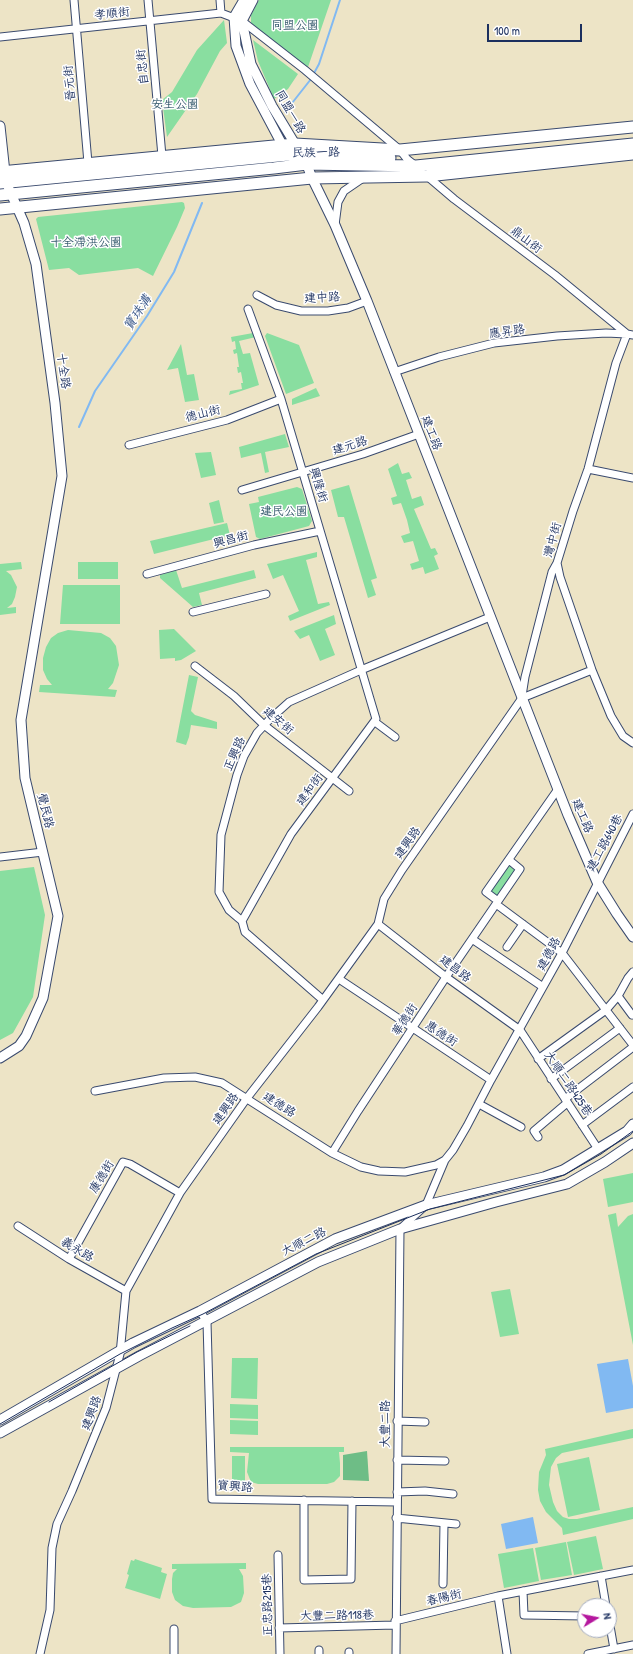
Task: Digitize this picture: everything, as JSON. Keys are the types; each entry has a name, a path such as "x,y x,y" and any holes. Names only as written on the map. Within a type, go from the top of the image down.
{"main road":[{"name":"民族一路","path":"2,171 295,144 404,155 633,127"},
{"name":"民族一路","path":"0,196 274,168 295,165 304,159 404,155 633,138"},
{"name":"民族一路","path":"3,183 288,155 304,159 416,166 633,144"},
{"name":"民族一路","path":"0,209 312,178 427,176 633,154"}],"street":[{"name":"晉元街","path":"74,0 88,164"},
{"name":"自忠街","path":"148,0 162,156"},
{"path":"220,0 221,13"},
{"path":"238,19 244,0"},
{"path":"238,19 253,0"},
{"name":"孝順街","path":"0,37 221,13 238,19 305,70 404,155"},
{"name":"同盟一路","path":"238,19 258,79 304,159 312,178"},
{"name":"同盟一路","path":"238,19 236,46 242,64 261,107 295,165 312,178"},
{"name":"十全路","path":"0,126 3,183 12,194 24,223 37,272 61,457 61,491 49,553"},
{"name":"鼎山街","path":"404,155 454,199 630,334"},
{"name":"建工路","path":"312,178 335,225 367,301 558,789 597,882 616,914 633,937"},
{"path":"335,225 338,202 344,191 364,178"},
{"name":"建中路","path":"257,295 276,305 301,311 328,311 348,308 367,301"},
{"name":"興隆街","path":"248,308 281,399 360,670"},
{"name":"應昇路","path":"394,372 439,357 494,343 606,333 630,334"},
{"name":"灣中街","path":"630,334 616,362 588,470 573,511 557,563 560,577 592,670 611,716 622,736 633,743"},
{"name":"德山街","path":"129,445 227,420 281,399"},
{"name":"建元路","path":"242,490 363,454 418,434"},
{"path":"588,470 633,478"},
{"name":"興昌街","path":"147,574 254,545 320,531"},
{"name":"覺民路","path":"0,1058 19,1046 23,1041 43,998 58,916 25,778 21,720 49,553"},
{"name":"建工路","path":"522,698 525,677 552,572 557,563"},
{"path":"193,612 266,594"},
{"name":"正興路","path":"323,1000 245,932 242,922 229,910 219,892 221,835 237,775 244,756 264,725 289,702 360,670 490,617"},
{"name":"建安街","path":"194,666 234,696 264,725 349,791"},
{"path":"360,670 376,719 375,722 395,738"},
{"path":"522,698 592,670"},
{"name":"建興路","path":"40,1654 50,1610 52,1548 57,1524 103,1418 117,1369 126,1290 180,1193 247,1098 339,979 378,924 384,899 402,870 522,698"},
{"name":"建和街","path":"242,922 291,834 375,722"},
{"path":"538,1137 534,1131 566,1101 633,1046 562,953 523,924 486,892 558,789"},
{"name":"建工路640巷","path":"597,882 633,816"},
{"path":"0,857 43,852"},
{"name":"華德街","path":"332,1153 446,977 520,869 509,860"},
{"name":"建德路","path":"426,1205 445,1160 453,1150 520,1030 562,953 597,882"},
{"name":"建昌路","path":"378,924 446,977 520,1030"},
{"path":"507,947 523,924"},
{"path":"472,939 543,987"},
{"path":"538,1059 606,1010 618,996 633,972"},
{"name":"惠德街","path":"339,979 491,1080"},
{"path":"618,996 632,1015"},
{"path":"551,1079 620,1028"},
{"name":"大順二路425巷","path":"520,1030 598,1150"},
{"name":"建德路","path":"96,1091 151,1080 195,1077 222,1082 332,1153 361,1167 379,1171 405,1172 436,1165 445,1160"},
{"path":"582,1125 633,1087"},
{"path":"479,1104 521,1127"},
{"name":"大順二路","path":"0,1420 120,1350 200,1311 335,1239 426,1205 544,1177 563,1170 627,1131 633,1124"},
{"name":"大順二路","path":"0,1433 318,1262 400,1229 567,1184 605,1162 633,1143"},
{"name":"康德街","path":"69,1259 124,1162 180,1193"},
{"path":"400,1229 426,1205"},
{"name":"義永路","path":"18,1226 69,1259 126,1290"},
{"name":"大豐二路","path":"396,1654 395,1623 400,1229"},
{"path":"200,1311 207,1322"},
{"name":"寶興路","path":"207,1322 212,1499 397,1502"},
{"path":"397,1421 425,1422"},
{"path":"397,1460 445,1461"},
{"path":"397,1492 426,1491 453,1494"},
{"path":"304,1500 304,1580 351,1578 352,1501"},
{"path":"396,1518 456,1524"},
{"path":"443,1584 444,1523"},
{"name":"正忠路215巷","path":"278,1555 280,1654"},
{"name":"春陽街","path":"395,1623 498,1596 633,1570"},
{"path":"601,1576 605,1598"},
{"path":"523,1591 524,1615 577,1616"},
{"path":"498,1596 507,1654"},
{"name":"大豐二路118巷","path":"279,1628 395,1623"},
{"path":"174,1629 174,1654"},
{"path":"615,1638 619,1650"},
{"path":"588,1654 619,1650 633,1645"}],"green space":[{"name":"同盟公園","path":"259,0 331,0 307,70 251,25 251,15"},
{"name":"安生公園","path":"224,20 227,43 220,51 197,94 167,137 162,100 172,92 197,50"},
{"path":"253,40 298,74 288,89 274,99 258,61"},
{"name":"十全滯洪公園","path":"184,203 185,208 153,276 138,268 79,275 69,268 49,270 36,219 38,217"},
{"path":"253,333 256,337 239,341 243,354 250,353 259,385 229,395 230,391 242,389 241,383 243,383 241,372 238,373 237,367 239,367 237,353 234,354 233,350 236,349 235,341 232,342 231,337"},
{"path":"267,333 299,345 314,383 286,394 265,336"},
{"path":"181,344 187,375 194,374 199,400 185,402 178,368 167,370"},
{"path":"316,388 320,396 292,405 292,399"},
{"path":"285,434 289,447 265,452 269,472 265,473 261,453 241,458 239,447"},
{"path":"211,452 216,475 201,478 195,453"},
{"path":"398,463 402,474 409,472 412,478 406,480 412,499 421,496 424,505 414,509 431,549 435,548 438,554 434,556 439,569 425,574 423,567 412,570 410,564 419,561 413,541 404,543 401,536 410,533 401,503 393,505 391,498 397,496 388,469"},
{"path":"349,485 377,578 371,580 376,595 368,598 344,517 338,517 331,490"},
{"name":"建民公園","path":"297,487 302,489 312,521 309,526 260,539 256,537 249,504 259,502 258,497"},
{"path":"219,500 224,522 214,524 209,503"},
{"path":"227,523 230,535 154,554 150,541"},
{"path":"317,552 317,557 306,560 318,604 329,602 330,605 290,621 288,616 299,611 283,575 273,579 267,564"},
{"path":"21,562 22,569 6,571 11,575 17,587 12,604 7,608 16,607 16,613 0,615 0,564"},
{"path":"78,562 118,562 118,579 78,579"},
{"path":"176,570 182,588 254,570 256,578 199,593 202,605 193,607 160,578 160,575"},
{"path":"63,585 120,585 120,624 60,624"},
{"path":"334,615 336,624 325,629 335,655 320,661 309,635 300,639 294,631"},
{"path":"174,629 196,651 181,660 175,661 175,658 160,659 159,630"},
{"path":"68,630 101,633 110,638 116,646 119,665 113,683 108,689 117,690 115,697 39,692 40,685 52,685 47,679 43,670 43,658 46,647 51,638 58,633"},
{"path":"189,675 198,677 191,711 195,715 217,722 217,729 191,725 186,745 176,742"},
{"path":"508,865 516,871 497,898 489,893"},
{"path":"34,867 45,915 33,997 13,1033 0,1040 0,871"},
{"path":"633,1173 633,1202 608,1207 603,1179"},
{"path":"616,1213 618,1227 628,1216 633,1214 633,1345 608,1215"},
{"path":"510,1289 519,1334 500,1337 491,1292"},
{"path":"232,1358 258,1358 257,1399 231,1398"},
{"path":"230,1404 258,1405 258,1419 230,1418"},
{"path":"230,1420 258,1421 258,1435 230,1434"},
{"path":"633,1429 633,1438 562,1453 556,1458 551,1467 549,1485 553,1502 557,1511 563,1517 577,1519 633,1507 633,1519 563,1535 562,1528 546,1512 540,1501 538,1490 539,1472 546,1455 545,1449"},
{"path":"230,1447 344,1447 344,1452 339,1452 340,1476 334,1482 327,1484 258,1484 251,1482 247,1472 249,1453 230,1452"},
{"path":"367,1451 369,1481 343,1480 343,1455"},
{"path":"232,1456 245,1456 245,1482 232,1482"},
{"path":"589,1457 600,1510 568,1517 557,1464"},
{"path":"596,1536 603,1569 574,1575 567,1542"},
{"path":"566,1542 572,1575 541,1580 535,1548"},
{"path":"533,1548 539,1581 504,1588 498,1554"},
{"path":"135,1559 162,1568 161,1572 167,1574 160,1599 125,1588 131,1560 134,1561"},
{"path":"246,1563 246,1569 239,1569 243,1576 244,1593 241,1602 231,1607 193,1608 183,1606 175,1600 172,1592 172,1579 173,1573 177,1569 172,1569 172,1564"}],"water":[{"path":"628,1359 633,1386 633,1408 606,1413 597,1364"},
{"path":"533,1517 538,1543 506,1549 501,1524"}],"waterway":[{"name":"寶珠溝","path":"313,75 319,64 340,0"},
{"name":"寶珠溝","path":"285,112 311,79"},
{"name":"寶珠溝","path":"79,427 95,391 147,316 174,272 202,203"}],"tram line":[{"path":"0,1424 120,1354 203,1314 316,1254 430,1209 564,1175 601,1154 633,1131"},
{"path":"49,1402 137,1352 190,1326"}]}
